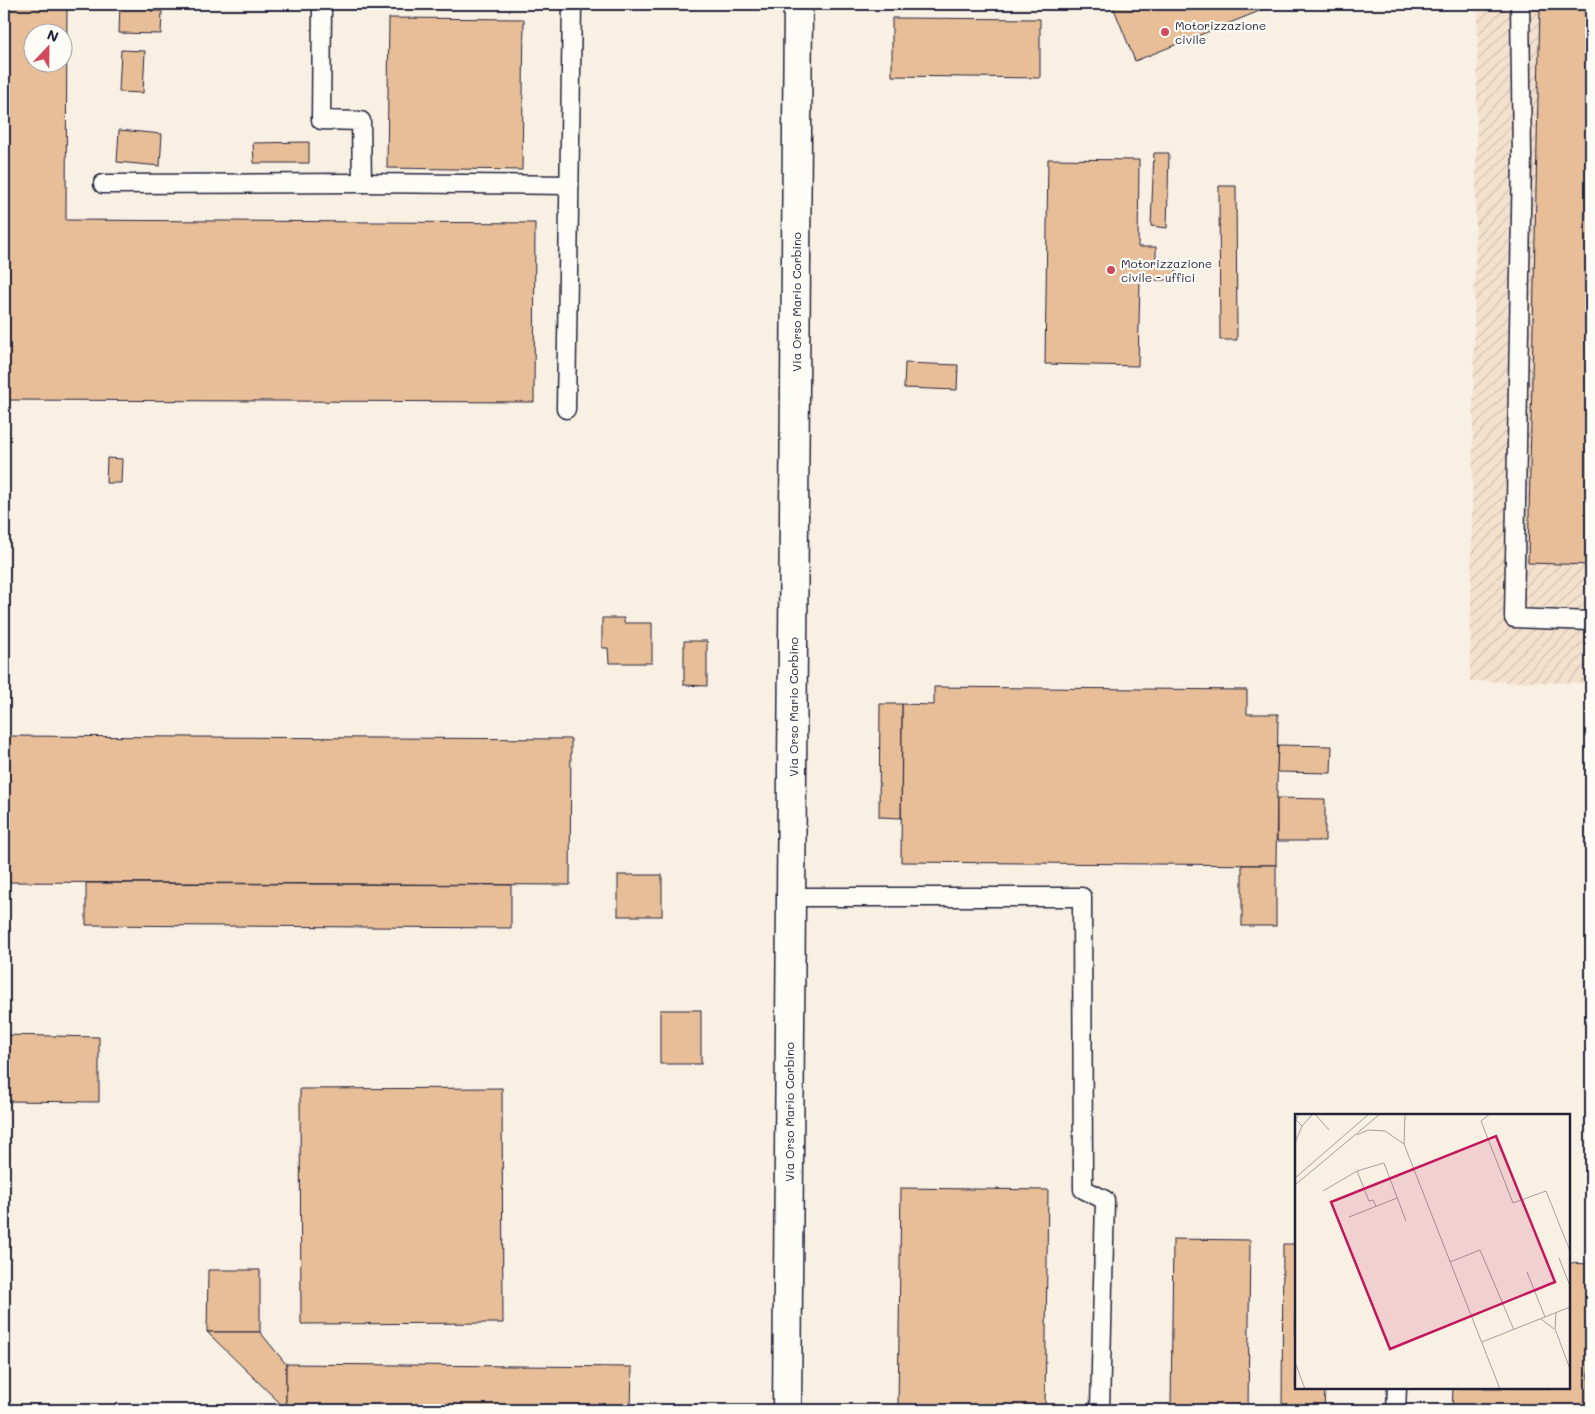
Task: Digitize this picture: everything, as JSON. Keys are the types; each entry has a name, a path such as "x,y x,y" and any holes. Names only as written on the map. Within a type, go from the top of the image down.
{"street":[{"name":"Via Orso Mario Corbino","path":"787,1410 798,4"}],"lane":[{"path":"322,4 321,120 361,121 362,183"},
{"path":"566,409 572,4"},
{"path":"1520,4 1522,158 1514,618 1591,621"},
{"path":"103,184 362,183 569,185"},
{"path":"791,897 1082,897 1083,1189 1105,1200 1100,1410"},
{"path":"1396,1410 1397,1389"}],"shaded area":[{"path":"1478,4 1591,4 1591,683 1470,681"}],"building":[{"path":"4,4 67,4 67,22 22,22 22,72 67,72 66,220 535,223 534,402 4,400"},
{"path":"120,4 151,4 151,11 162,11 161,34 119,33"},
{"name":"Motorizzazione civile","path":"1112,4 1277,4 1135,61"},
{"path":"1540,4 1591,4 1591,565 1528,563"},
{"path":"389,18 524,19 522,170 387,168"},
{"path":"892,18 1040,19 1040,78 892,76"},
{"path":"121,50 145,51 143,93 119,92"},
{"path":"119,130 162,134 160,166 117,162"},
{"path":"309,142 309,163 254,163 253,143"},
{"path":"1154,153 1169,153 1167,228 1151,226"},
{"name":"Motorizzazione civile - uffici","path":"1048,159 1139,160 1138,247 1156,247 1156,260 1176,261 1176,280 1140,280 1138,366 1045,364"},
{"path":"1219,186 1236,186 1237,340 1220,340"},
{"path":"905,363 958,365 957,390 904,388"},
{"path":"107,458 122,459 121,483 106,483"},
{"path":"602,618 624,618 624,623 652,623 652,663 609,663 608,648 602,648"},
{"path":"684,641 707,641 707,686 684,685"},
{"path":"934,687 1247,690 1247,714 1278,714 1276,865 901,862 902,704 934,705"},
{"path":"880,704 902,704 901,818 879,817"},
{"path":"4,736 571,739 570,885 4,882"},
{"path":"1278,745 1332,746 1331,773 1277,772"},
{"path":"1277,798 1325,799 1325,841 1277,841"},
{"path":"1242,865 1276,865 1276,926 1242,926"},
{"path":"618,875 662,875 662,916 618,916"},
{"path":"86,883 511,885 511,928 86,925"},
{"path":"660,1010 701,1010 701,1064 660,1064"},
{"path":"4,1035 99,1037 99,1102 4,1101"},
{"path":"502,1088 503,1323 301,1324 300,1089"},
{"path":"901,1188 1048,1190 1045,1410 898,1408"},
{"path":"1173,1239 1250,1240 1248,1410 1171,1410"},
{"path":"1283,1244 1295,1244 1295,1389 1325,1389 1324,1410 1282,1410"},
{"path":"1570,1263 1591,1264 1588,1410 1452,1410 1453,1389 1570,1389"},
{"path":"208,1270 260,1270 260,1332 207,1332"},
{"path":"207,1332 260,1332 286,1364 286,1409"},
{"path":"286,1364 632,1367 631,1410 286,1409"}],"place":[{"name":"Motorizzazione civile","path":"1165,32"},
{"name":"Motorizzazione civile - uffici","path":"1111,270"}]}
